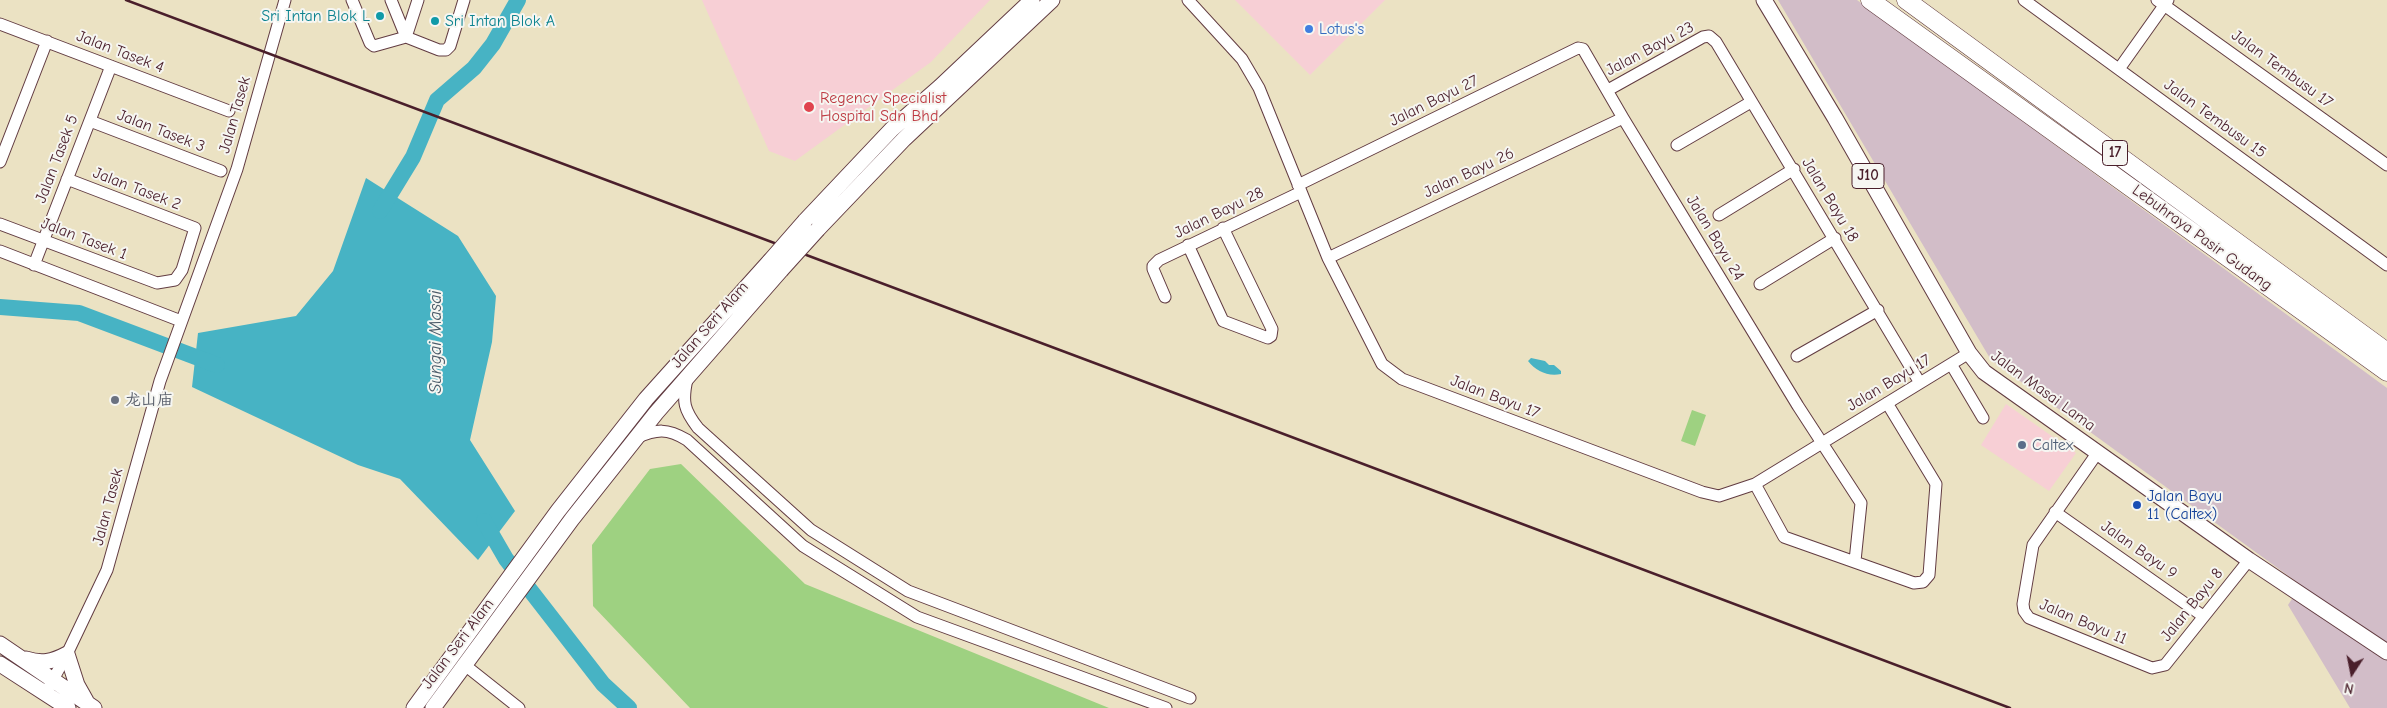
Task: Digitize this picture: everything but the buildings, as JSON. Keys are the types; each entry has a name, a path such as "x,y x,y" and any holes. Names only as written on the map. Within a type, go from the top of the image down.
{"highway":[{"name":"Lebuhraya Pasir Gudang","path":"1870,0 2387,372"},
{"name":"Lebuhraya Pasir Gudang","path":"1906,0 2387,352"}],"main road":[{"name":"Jalan Seri Alam","path":"433,708 466,666 572,519 776,266 805,221 892,129 940,88 1032,0"},
{"name":"Jalan Seri Alam","path":"414,708 525,557 646,399 776,266 818,229 904,138 1052,0"},
{"name":"Jalan Masai Lama","path":"1764,0 1835,118 1969,353 1984,372 2249,560 2387,652"},
{"path":"0,644 91,706"},
{"path":"19,656 40,663 51,662 67,654 77,685 91,706"},
{"path":"0,664 68,708"}],"street":[{"name":"Jalan Tasek","path":"45,693 67,654 107,570 164,370 237,169 284,0"},
{"path":"352,0 370,43 374,46 406,37 439,50 446,50 450,46 462,1"},
{"path":"391,0 406,37"},
{"path":"406,37 418,0"},
{"name":"Jalan Bayu 17","path":"1188,0 1242,59 1259,88 1328,258 1382,364 1402,379 1702,492 1719,496 1755,484 1969,353"},
{"name":"Jalan Tembusu 15","path":"2024,0 2387,265"},
{"path":"2119,69 2163,2"},
{"name":"Jalan Tembusu 17","path":"2163,2 2387,165"},
{"name":"Jalan Tasek 4","path":"0,24 229,110"},
{"name":"Jalan Bayu 23","path":"1608,90 1697,40 1708,36"},
{"name":"Jalan Bayu 18","path":"1708,36 1716,42 1920,383"},
{"path":"0,162 46,41"},
{"name":"Jalan Bayu 27","path":"1299,189 1578,48 1584,49"},
{"name":"Jalan Bayu 24","path":"1584,49 1622,118 1821,443 1861,503 1855,561"},
{"name":"Jalan Tasek 5","path":"34,265 111,66"},
{"path":"1677,145 1751,102"},
{"name":"Jalan Bayu 26","path":"1328,258 1622,118"},
{"name":"Jalan Tasek 3","path":"90,121 221,171"},
{"path":"1719,215 1794,170"},
{"name":"Jalan Tasek 2","path":"67,179 195,228 175,280 168,283 157,283"},
{"name":"Jalan Bayu 28","path":"1166,297 1154,273 1153,266 1159,260 1299,189"},
{"name":"Jalan Tasek 1","path":"0,224 157,283"},
{"path":"1188,245 1222,321 1268,338 1272,333 1272,329 1223,228"},
{"path":"1760,284 1835,238"},
{"path":"0,251 181,321"},
{"path":"1797,356 1878,310"},
{"path":"1952,364 1983,418"},
{"path":"687,377 683,396 687,413 698,428 819,535 908,591 1190,698"},
{"path":"1755,484 1784,537 1914,583 1923,582 1928,575 1936,484 1887,402"},
{"path":"635,439 658,430 674,432 803,546 917,616 1166,708"},
{"name":"Jalan Bayu 11","path":"2098,452 2033,545 2024,596 2024,611 2029,618 2036,622 2152,668 2160,668"},
{"name":"Jalan Bayu 9","path":"2055,512 2203,616"},
{"name":"Jalan Bayu 8","path":"2160,668 2165,665 2249,560"},
{"path":"466,666 519,708"}],"shaded area":[{"name":"Regency Specialist Hospital Sdn Bhd","path":"702,0 990,0 931,62 795,161 769,151"},
{"path":"1235,0 1385,0 1310,75"},
{"path":"1778,0 1857,0 2387,388 2387,708 2350,708 2288,605 2301,585 1991,360"},
{"path":"2006,404 2076,453 2049,491 1981,445"}],"green space":[{"path":"1692,410 1706,415 1695,446 1681,441"},
{"path":"681,464 805,584 1109,708 690,708 593,606 592,545 650,469"}],"water":[{"path":"366,178 458,236 496,296 492,342 470,440 515,511 478,560 400,479 358,465 192,387 198,333 296,316 333,271"},
{"path":"1531,358 1554,365 1561,371 1561,374 1551,375 1535,368 1528,361"}],"waterway":[{"name":"Sungai Masai","path":"380,211 413,157 437,100 474,68 493,44 518,0"},
{"path":"0,307 79,313 217,365"},
{"name":"Sungai Masai","path":"484,521 506,559 603,684 629,708"}],"railway":[{"path":"126,0 2010,708"}],"place":[{"name":"Sri Intan Blok L","path":"380,16"},
{"name":"Sri Intan Blok A","path":"435,21"},
{"name":"Lotus's","path":"1309,29"},
{"name":"Regency Specialist Hospital Sdn Bhd","path":"809,107"},
{"name":"龙山庙","path":"115,400"},
{"name":"Caltex","path":"2022,445"},
{"name":"Jalan Bayu 11 (Caltex)","path":"2137,505"}]}
